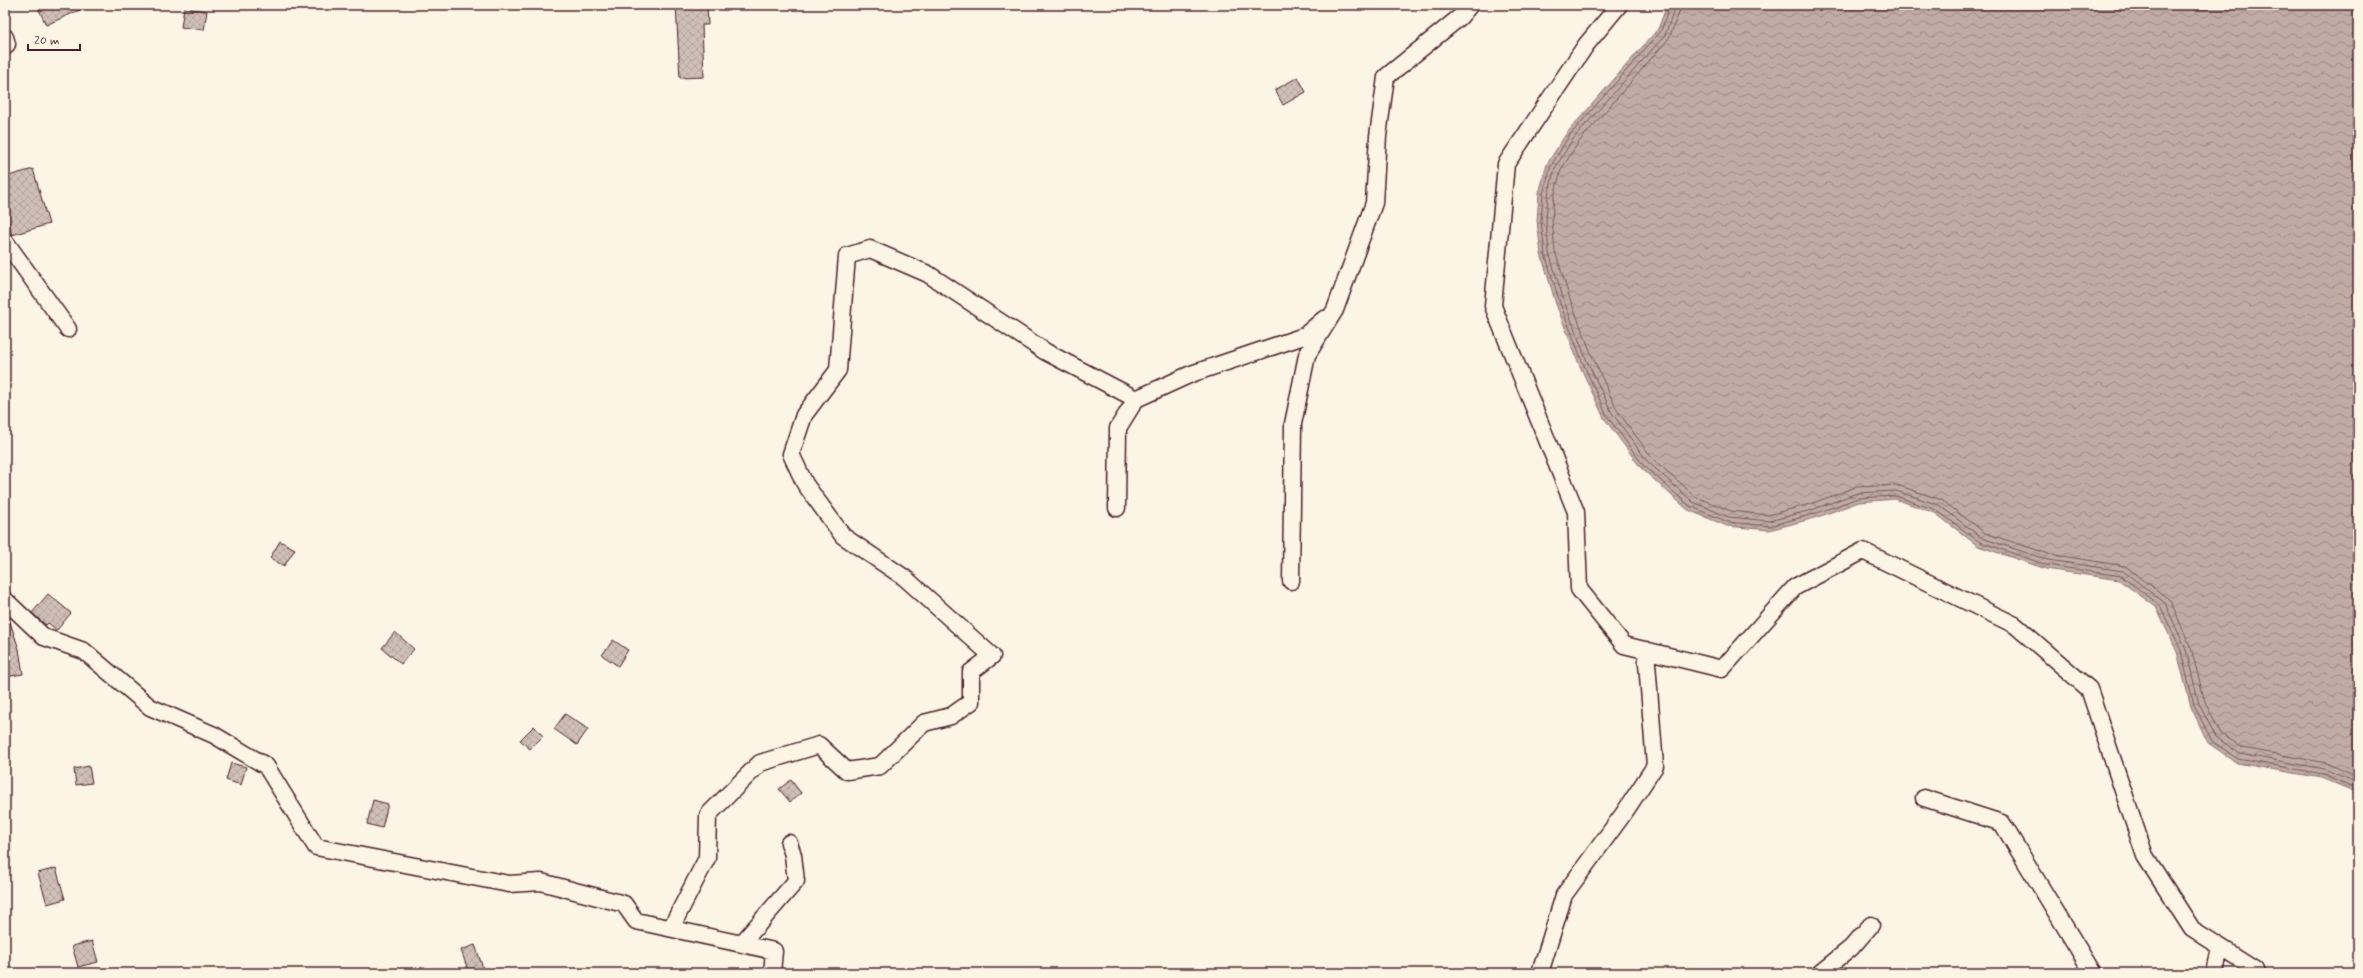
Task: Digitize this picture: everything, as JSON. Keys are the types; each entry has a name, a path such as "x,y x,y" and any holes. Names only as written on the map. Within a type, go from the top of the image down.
{"street":[{"path":"1290,581 1293,424 1307,355 1335,310 1374,203 1378,136 1386,77 1460,17 1470,5"},
{"path":"1619,5 1586,45 1506,164 1493,306 1576,512 1579,589 1624,645 1722,669 1795,587 1863,551 2015,625 2089,689 2145,856 2192,929 2255,969 2256,973"},
{"path":"5,37 7,44 5,47"},
{"path":"5,241 68,329"},
{"path":"671,928 707,858 708,815 760,763 820,746 847,771 880,766 924,723 951,716 971,702 971,672 992,656 905,578 843,536 805,484 790,454 804,415 838,370 847,256 870,249 928,274 1046,352 1136,399"},
{"path":"1117,508 1118,428 1136,399 1190,374 1304,336 1335,310"},
{"path":"5,600 44,637 84,651 150,707 214,735 266,766 316,847 509,884 541,882 624,904 636,921 774,951 772,973"},
{"path":"1540,973 1564,895 1655,766 1646,650"},
{"path":"1924,798 2002,823 2093,973"},
{"path":"742,944 796,881 793,855 789,843"},
{"path":"1820,973 1851,948 1871,925"},
{"path":"2215,973 2220,947"}],"water":[{"path":"1667,5 2358,5 2358,793 2322,778 2237,763 2208,743 2191,707 2177,652 2156,607 2119,580 2046,569 1978,546 1935,513 1895,499 1859,502 1815,518 1769,530 1727,526 1688,510 1641,468 1604,418 1579,364 1556,304 1541,254 1537,221 1539,193 1547,164 1566,134 1658,29"}],"building":[{"path":"37,5 91,5 46,25"},
{"path":"676,5 707,5 708,25 702,25 704,77 680,78"},
{"path":"184,8 207,11 204,30 181,27"},
{"path":"1298,77 1306,92 1283,105 1275,90"},
{"path":"33,169 49,224 12,235 5,210 5,177"},
{"path":"280,541 295,549 284,566 270,558"},
{"path":"48,594 71,613 57,630 48,623 46,625 32,613"},
{"path":"5,616 8,616 19,649 23,674 5,677"},
{"path":"395,632 414,649 401,664 382,648"},
{"path":"613,640 628,650 618,666 602,655"},
{"path":"565,714 588,729 577,745 554,729"},
{"path":"534,726 543,736 530,749 520,740"},
{"path":"231,763 246,767 241,785 226,780"},
{"path":"89,766 92,783 76,785 74,769"},
{"path":"791,780 801,793 790,802 779,789"},
{"path":"373,800 388,804 382,828 367,824"},
{"path":"56,868 65,899 47,904 38,873"},
{"path":"92,941 98,962 78,967 72,946"},
{"path":"475,945 483,968 469,973 461,950"}]}
